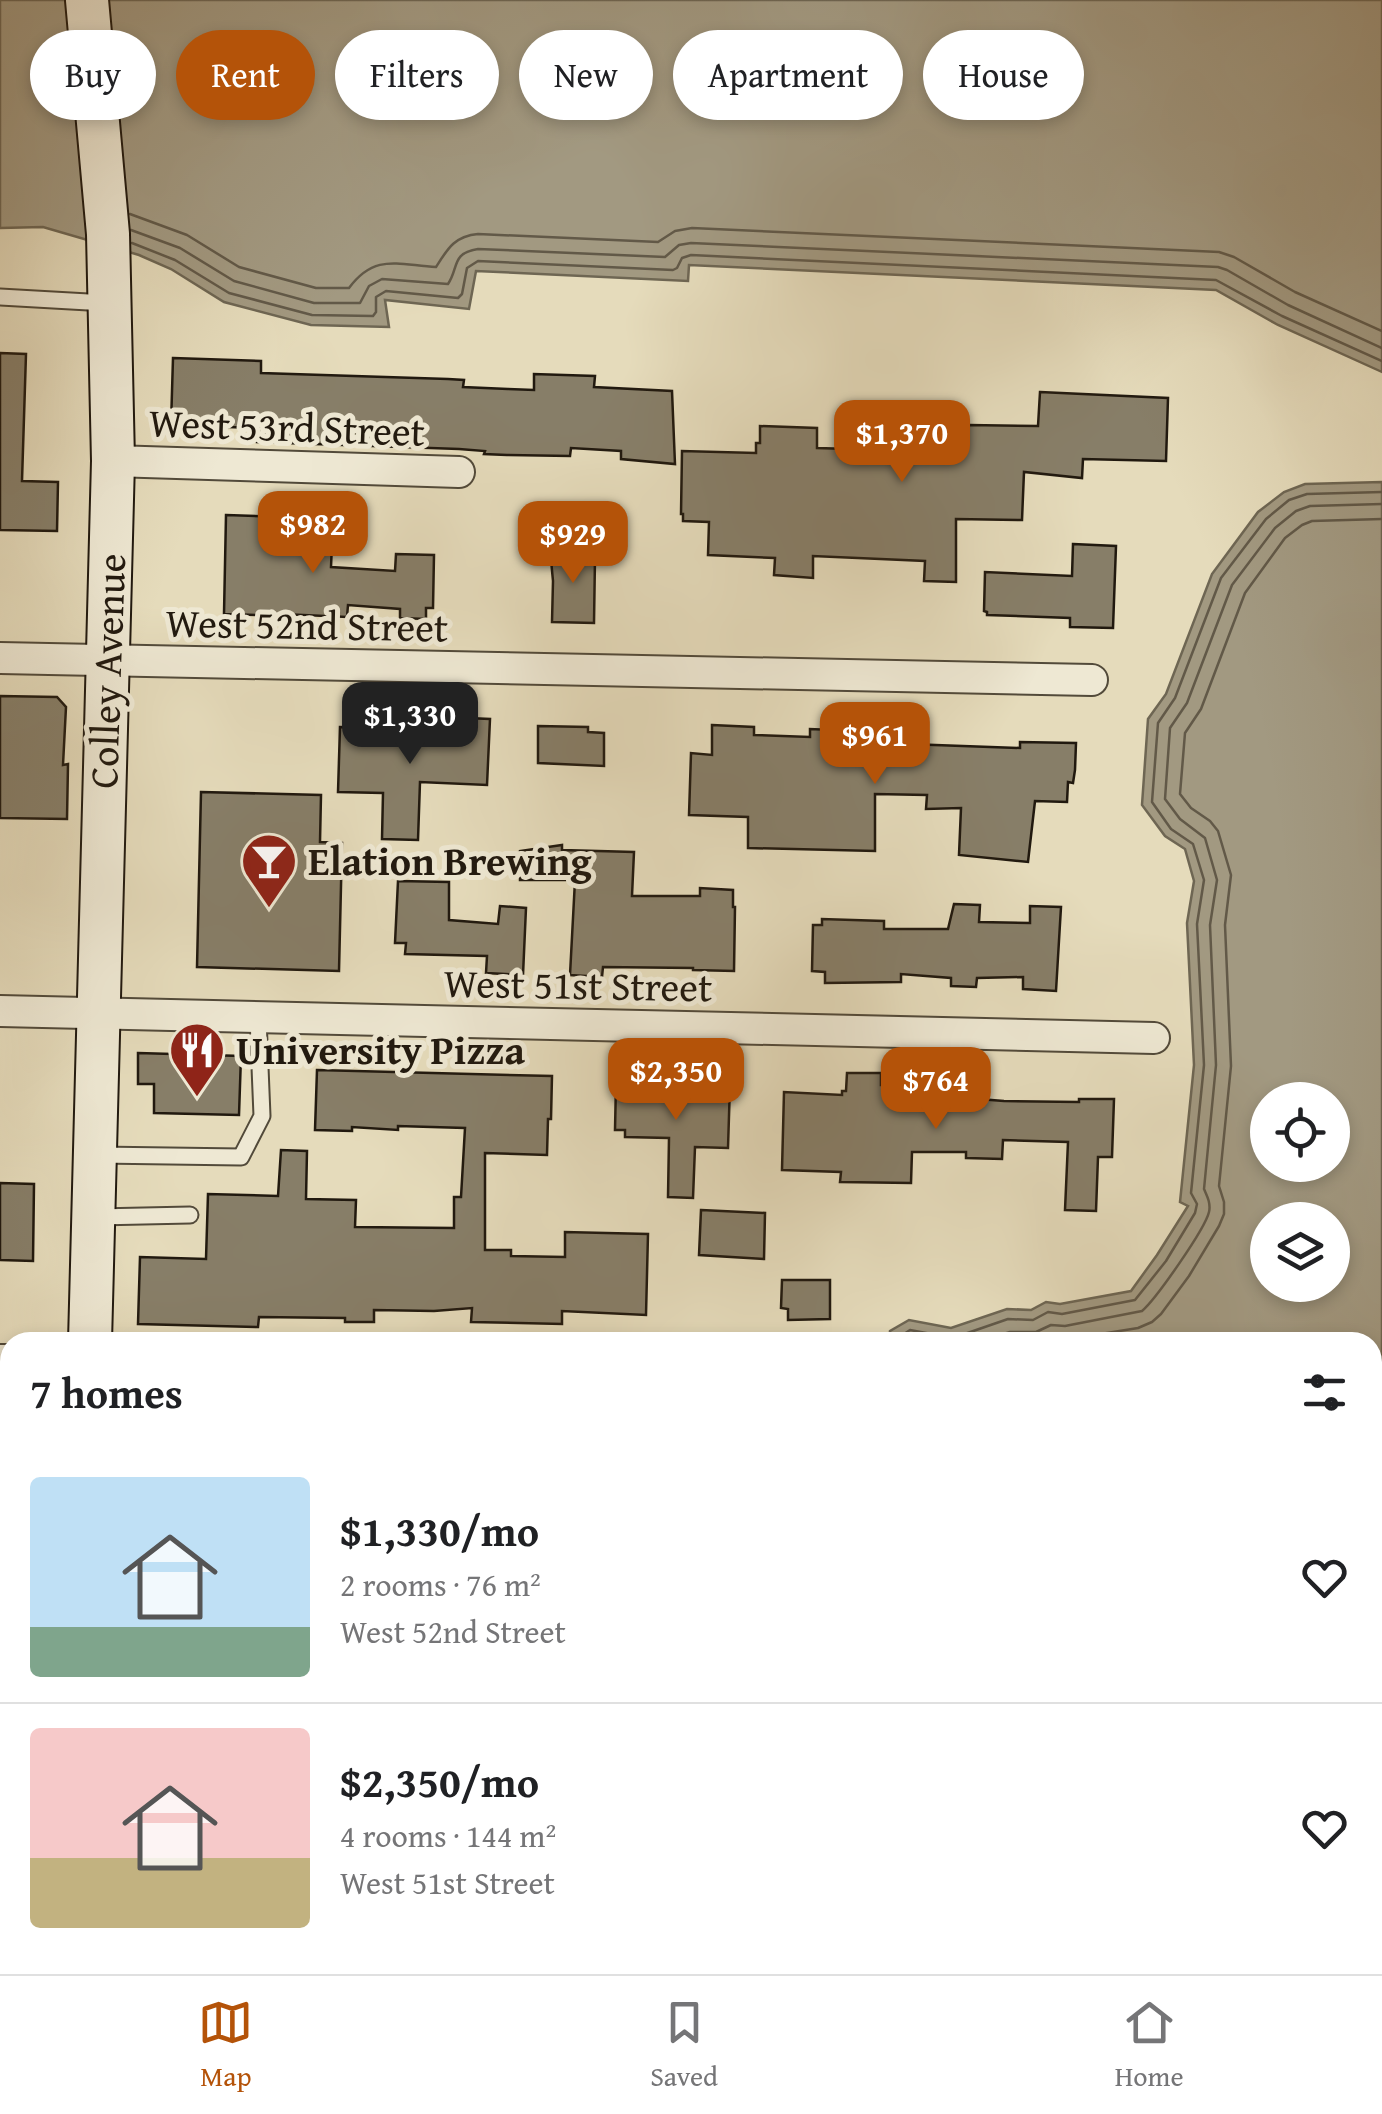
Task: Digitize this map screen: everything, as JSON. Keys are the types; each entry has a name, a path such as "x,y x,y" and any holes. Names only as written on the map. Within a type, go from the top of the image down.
{"main road":[{"name":"Colley Avenue","path":"87,0 108,234 113,462 90,1332"}],"street":[{"name":"West 53rd Street","path":"113,462 459,472"},
{"name":"West 52nd Street","path":"0,658 1092,680"},
{"name":"West 51st Street","path":"0,1012 1154,1038"}],"lane":[{"path":"0,297 110,303"},
{"path":"94,1155 241,1157 262,1116 258,1018"},
{"path":"93,1217 190,1215"}],"water":[{"path":"0,0 1382,0 1382,372 1278,325 1216,290 689,265 688,281 476,271 469,309 385,300 389,327 311,325 224,302 171,269 139,255 43,227 0,228"},
{"path":"1382,482 1382,1332 890,1332 909,1320 951,1328 1007,1309 1031,1310 1046,1302 1060,1304 1131,1291 1188,1206 1180,1202 1194,1065 1187,923 1194,881 1185,849 1165,836 1142,805 1148,719 1166,694 1212,574 1258,512 1284,492 1305,484"}],"building":[{"path":"0,353 26,354 22,481 58,482 57,531 0,530"},
{"path":"173,358 261,361 261,373 464,380 463,387 508,389 534,390 534,374 595,376 594,387 672,391 675,464 621,459 621,451 571,448 570,456 507,455 459,449 257,442 258,428 171,425"},
{"path":"1040,392 1168,398 1166,461 1083,459 1082,478 1024,472 1022,520 956,519 956,582 924,581 925,561 813,556 813,578 774,575 775,558 708,555 709,522 683,521 682,451 756,453 760,426 817,428 817,448 961,448 969,425 1038,426"},
{"path":"226,515 285,517 284,541 332,544 331,567 395,571 396,554 434,555 433,608 426,608 426,619 400,618 400,609 348,605 347,617 224,614"},
{"path":"1073,544 1116,546 1113,628 1070,627 1070,618 987,615 985,572 1072,576"},
{"path":"550,549 590,550 590,558 595,558 594,623 552,622"},
{"path":"0,696 57,697 66,707 63,765 68,764 67,819 0,818"},
{"path":"467,718 490,719 487,785 420,782 418,840 382,839 383,793 338,792 340,727 466,730"},
{"path":"712,725 754,727 754,735 810,737 810,729 908,733 908,744 1020,748 1020,742 1076,743 1075,770 1073,783 1068,782 1067,802 1035,801 1028,862 959,855 961,808 926,809 927,795 875,794 875,851 748,848 748,817 689,815 691,753 712,755"},
{"path":"538,726 588,727 588,732 604,733 604,766 538,763"},
{"name":"Elation Brewing","path":"201,792 321,795 320,842 342,843 339,971 197,967"},
{"path":"562,845 562,850 634,852 632,896 700,896 700,888 733,890 734,971 603,967 602,977 570,975 575,880 520,880 520,851"},
{"path":"398,881 449,882 449,920 498,924 500,906 526,908 523,975 486,973 487,956 405,954 406,943 395,943"},
{"path":"954,904 980,905 979,922 1030,923 1030,906 1061,907 1056,991 1023,989 1023,977 977,978 976,987 951,986 951,978 901,974 901,982 825,983 825,972 812,971 813,925 822,925 822,919 884,921 884,929 948,929"},
{"name":"University Pizza","path":"138,1053 241,1056 239,1115 154,1113 154,1084 138,1084"},
{"path":"317,1070 552,1076 547,1155 485,1153 485,1250 511,1250 511,1256 565,1257 565,1232 648,1234 646,1315 562,1311 562,1324 471,1322 472,1308 374,1310 374,1322 259,1317 258,1327 138,1324 140,1257 206,1259 208,1194 278,1196 281,1150 307,1151 306,1199 356,1200 355,1227 454,1228 454,1197 461,1197 465,1128 315,1130"},
{"path":"847,1073 881,1073 881,1085 942,1085 941,1096 1004,1101 1114,1099 1112,1157 1098,1157 1096,1211 1065,1210 1068,1142 1003,1140 1002,1159 966,1158 966,1152 912,1152 911,1183 840,1182 841,1172 782,1170 784,1092 842,1095 846,1091"},
{"path":"616,1083 730,1084 728,1148 695,1147 693,1198 668,1197 669,1138 625,1137 625,1130 615,1130"},
{"path":"0,1183 34,1184 33,1261 0,1260"},
{"path":"701,1210 765,1213 764,1259 699,1255"},
{"path":"782,1280 830,1280 830,1319 788,1320 788,1309 781,1308"}],"place":[{"name":"Elation Brewing","path":"269,910"},
{"name":"University Pizza","path":"197,1099"}]}
